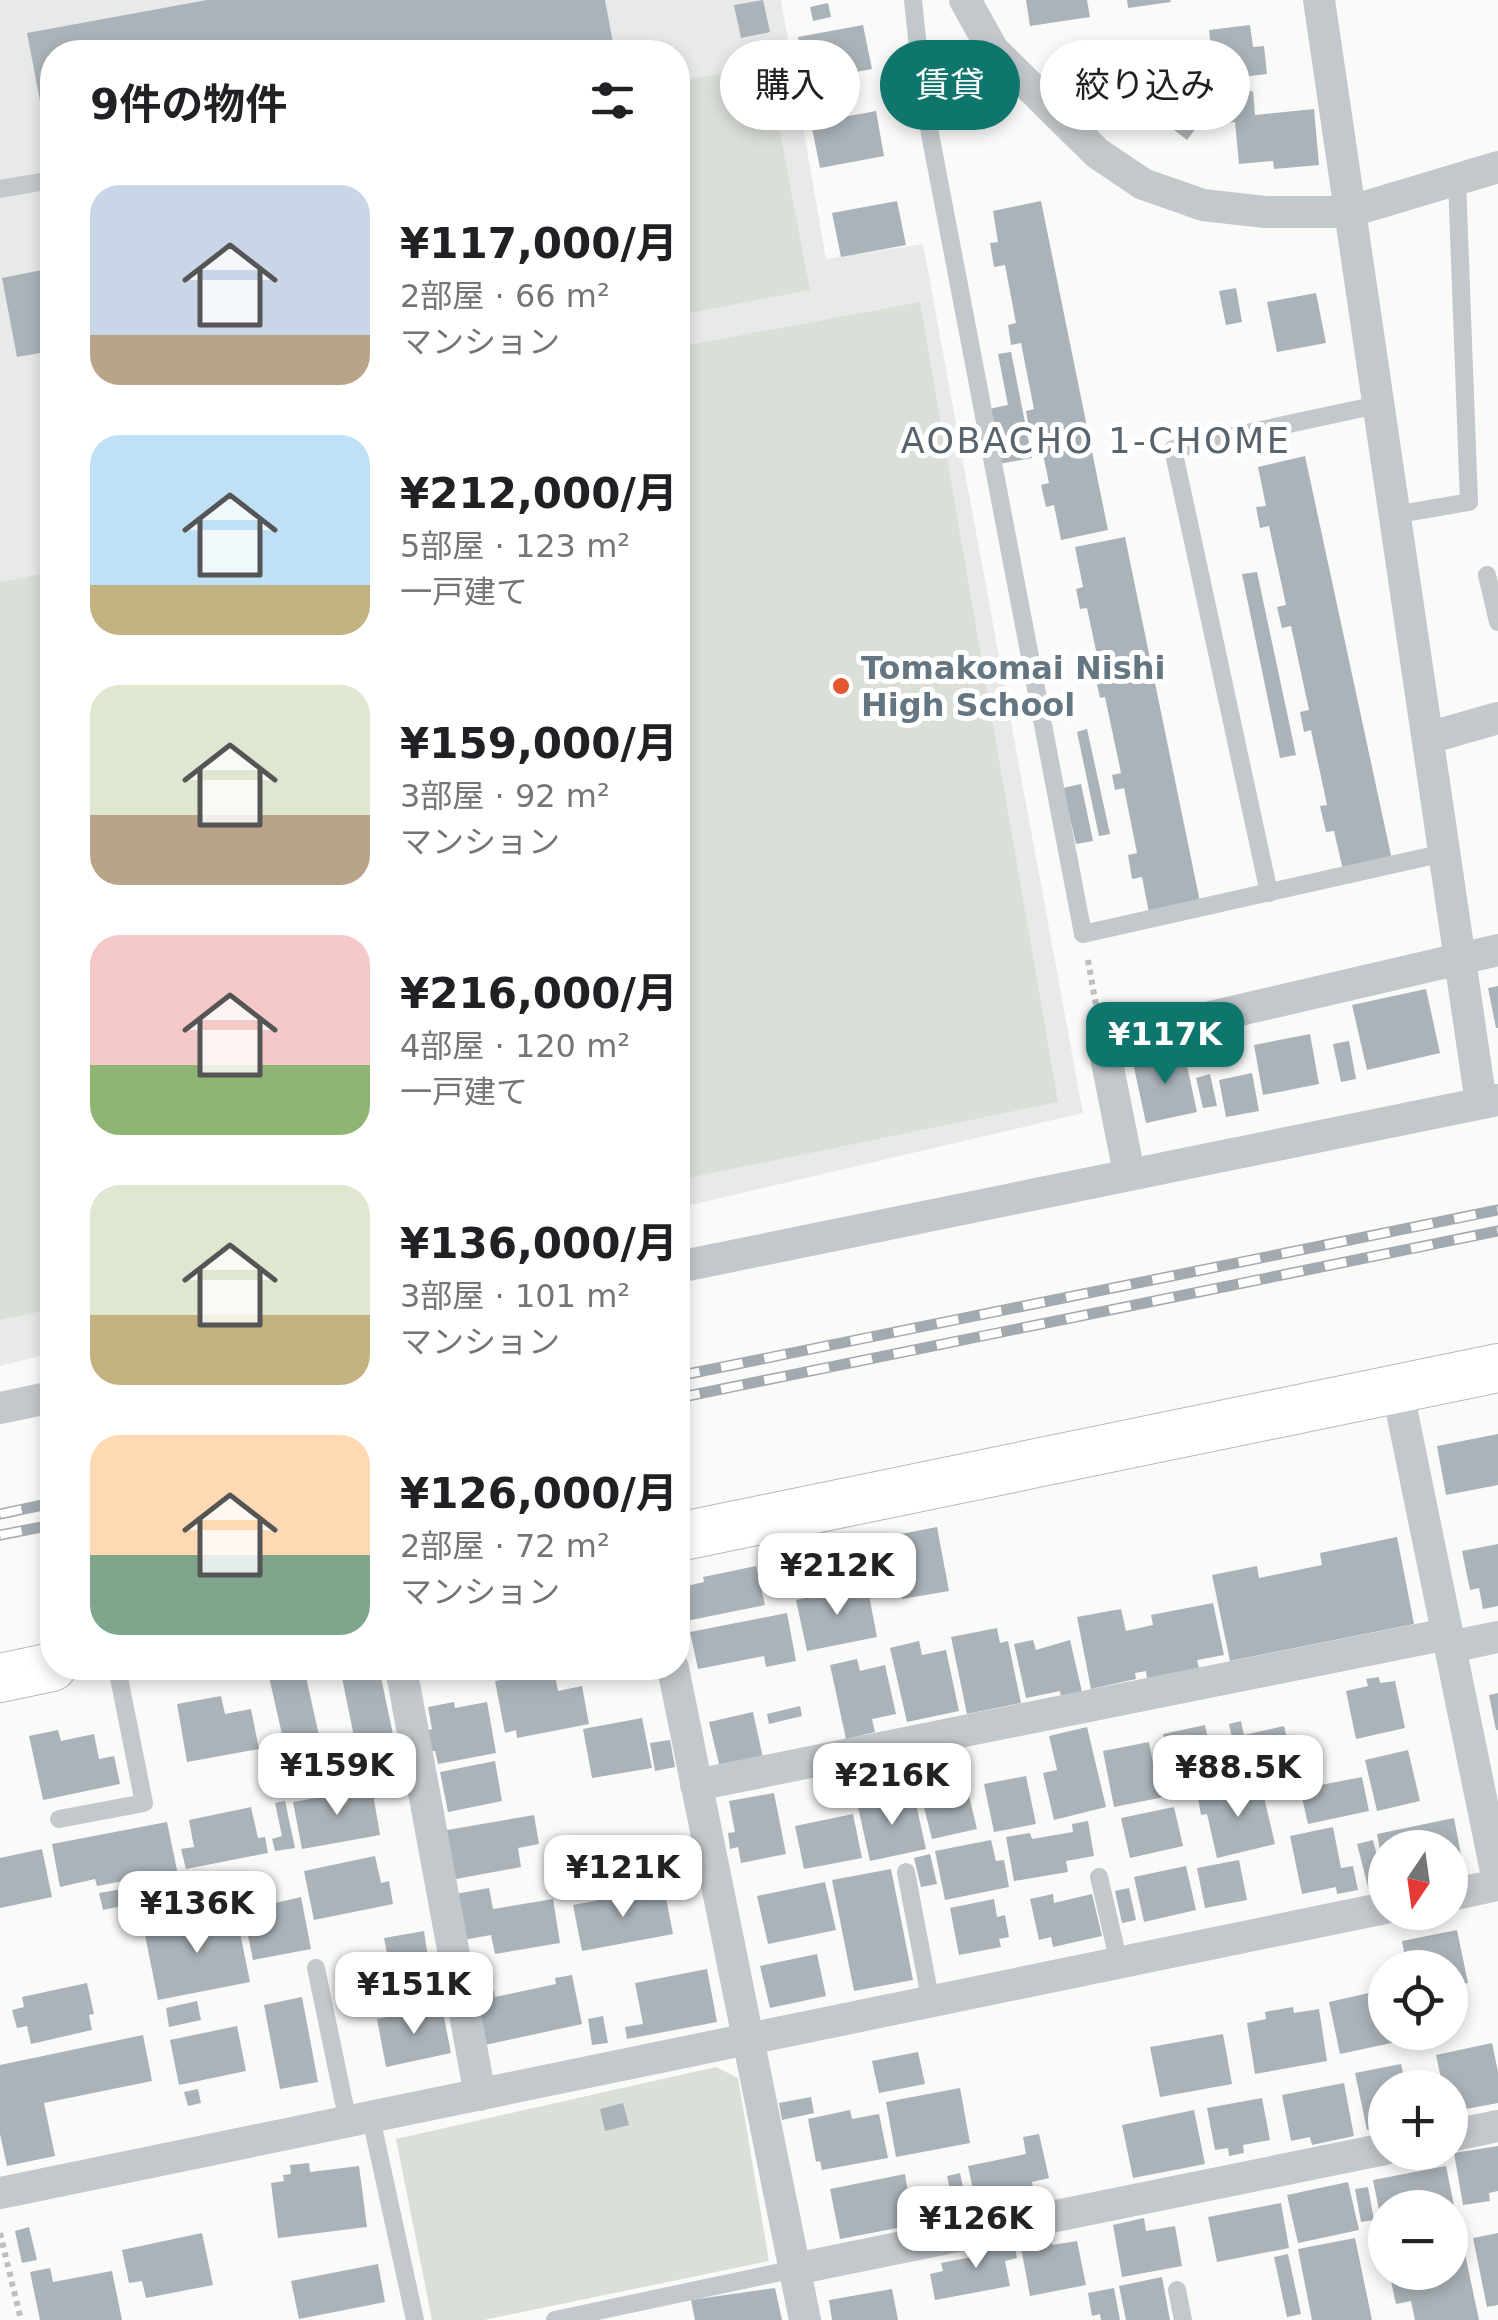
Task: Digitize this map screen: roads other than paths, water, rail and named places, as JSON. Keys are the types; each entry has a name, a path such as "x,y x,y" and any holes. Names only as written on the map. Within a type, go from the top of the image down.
{"street":[{"path":"964,0 988,40"},
{"path":"690,1264 1490,1102 1459,959 1319,0"},
{"path":"1020,76 1096,153 1143,184 1203,205 1265,212 1348,212 1498,168"},
{"path":"1428,738 1498,718"},
{"path":"1129,1173 1103,1042 1498,950"},
{"path":"690,1535 1498,1368"},
{"path":"1397,1388 1498,1883 1468,1890"},
{"path":"0,1408 40,1400"},
{"path":"696,1785 1448,1641 1498,1637"},
{"path":"0,1678 40,1670"},
{"path":"403,1680 480,2095"},
{"path":"675,1680 805,2320"},
{"path":"0,2193 1368,1912"},
{"path":"1468,2132 1498,2126"},
{"path":"794,2269 1368,2152"}],"lane":[{"path":"913,0 917,40"},
{"path":"929,130 1083,934 1444,853"},
{"path":"1394,515 1469,502 1457,181"},
{"path":"0,189 40,182"},
{"path":"1269,893 1173,449 1377,405"},
{"path":"1487,575 1498,622"},
{"path":"60,1818 144,1803 119,1680"},
{"path":"906,1872 931,2003"},
{"path":"1099,1877 1119,1963"},
{"path":"316,1968 415,2320"},
{"path":"555,2320 794,2269"},
{"path":"1177,2290 1183,2320"}],"railway":[{"path":"690,1374 1498,1210"},
{"path":"690,1396 1498,1231"},
{"path":"0,1514 40,1506"},
{"path":"0,1535 40,1527"}],"place":[{"name":"Tomakomai Nishi High School","path":"841,686"}],"district":[{"name":"AOBACHO 1-CHOME","path":"1096,441"}]}
